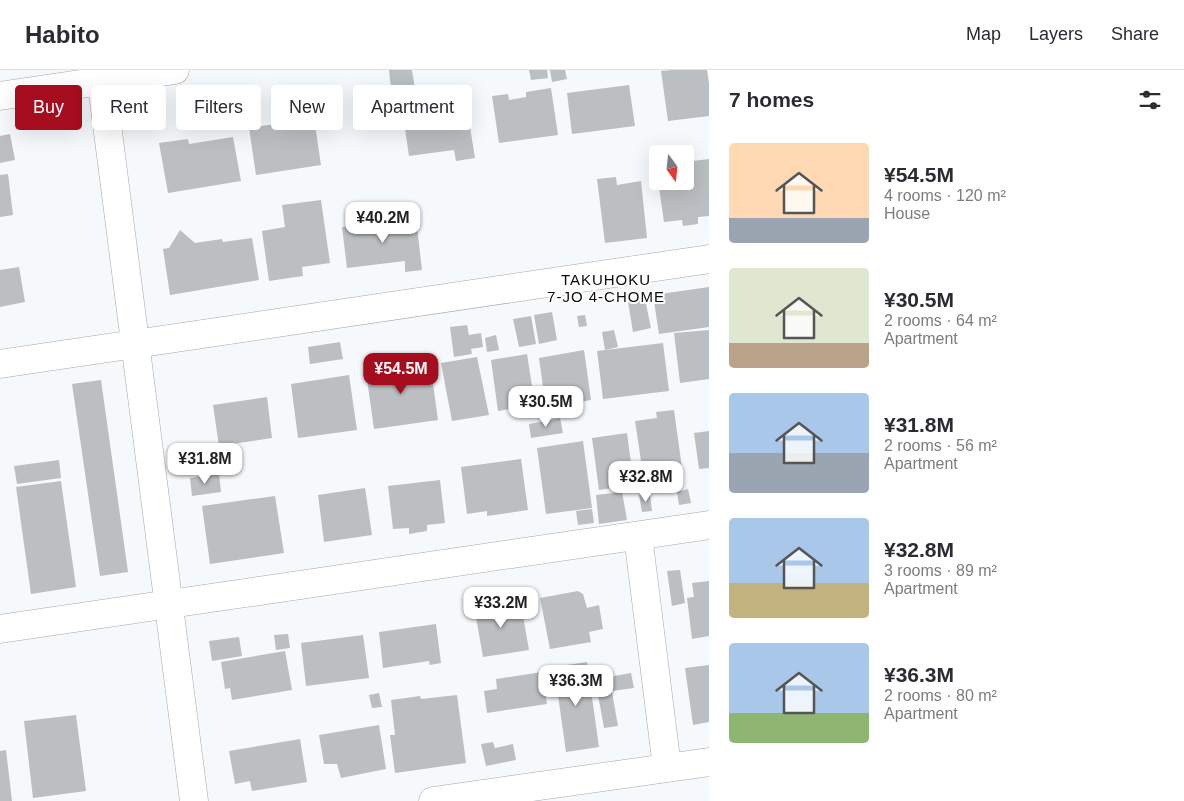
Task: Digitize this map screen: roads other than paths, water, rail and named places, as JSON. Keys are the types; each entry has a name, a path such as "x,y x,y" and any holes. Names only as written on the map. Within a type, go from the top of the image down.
{"street":[{"path":"0,96 101,75 175,70"},
{"path":"101,75 194,801"},
{"path":"0,364 709,259"},
{"path":"0,629 709,525"},
{"path":"638,536 667,767"},
{"path":"434,801 502,796 667,767 709,762"}],"district":[{"name":"TAKUHOKU 7-JO 4-CHOME","path":"606,288"}]}
